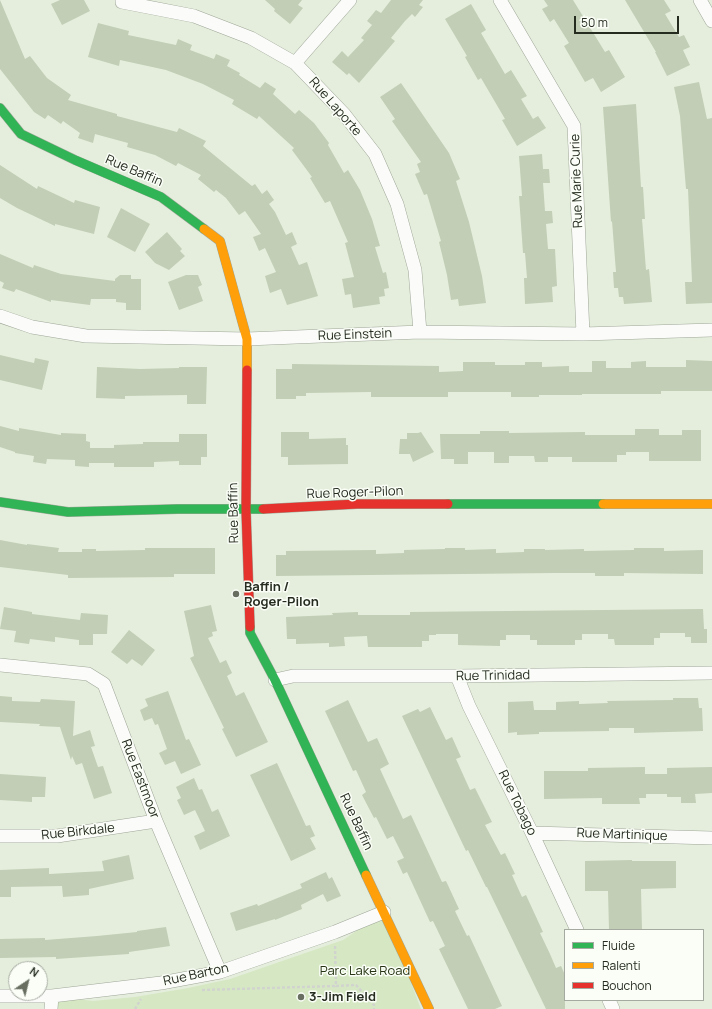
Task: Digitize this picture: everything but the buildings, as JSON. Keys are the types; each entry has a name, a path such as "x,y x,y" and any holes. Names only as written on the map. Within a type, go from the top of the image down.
{"street":[{"name":"Rue Laporte","path":"122,0 122,2 194,16 251,38 295,63 344,114 375,154 397,204 415,270 420,332"},
{"path":"295,63 350,0"},
{"name":"Rue Marie Curie","path":"500,0 574,126 583,334"},
{"path":"700,0 712,21"},
{"name":"Rue Baffin","path":"0,108 21,134 75,160 161,197 220,241 247,339 246,510 250,633 275,680 429,1009"},
{"name":"Rue Einstein","path":"0,316 32,327 86,336 247,339 420,332 583,334 712,330"},
{"name":"Rue Roger-Pilon","path":"0,502 68,512 178,509 246,510 358,504 712,504"},
{"name":"Rue Eastmoor","path":"0,665 88,674 104,684 156,822 220,972"},
{"name":"Rue Trinidad","path":"275,680 294,676 712,673"},
{"name":"Rue Tobago","path":"457,676 468,706 532,832 577,929"},
{"name":"Rue Birkdale","path":"0,836 57,836 156,822"},
{"name":"Rue Martinique","path":"532,832 712,838"},
{"name":"Rue Barton","path":"0,996 52,996 154,984 220,972 335,932 384,912"},
{"path":"52,996 52,1009"}],"path":[{"path":"335,932 336,986"},
{"path":"199,990 356,985 374,1005 374,1009"},
{"path":"136,1009 142,997"}],"green space":[{"name":"Parc Lake Road","path":"384,912 421,1009 58,1009 52,996 93,1001 135,997 230,979 343,940"}],"traffic: fast":[{"path":"0,108 21,134 75,160 161,197 204,229"},
{"path":"0,502 68,512 178,509 263,509"},
{"path":"448,504 603,504"},
{"path":"250,627 250,633 275,680 366,875"}],"traffic: slow":[{"path":"204,229 220,241 247,339 247,370"},
{"path":"603,504 712,504"},
{"path":"366,875 429,1009"}],"traffic: jam":[{"path":"247,370 246,510 250,627"},
{"path":"263,509 357,504 448,504"}],"place":[{"name":"Baffin / Roger-Pilon","path":"236,594"},
{"name":"3-Jim Field","path":"301,997"}]}
